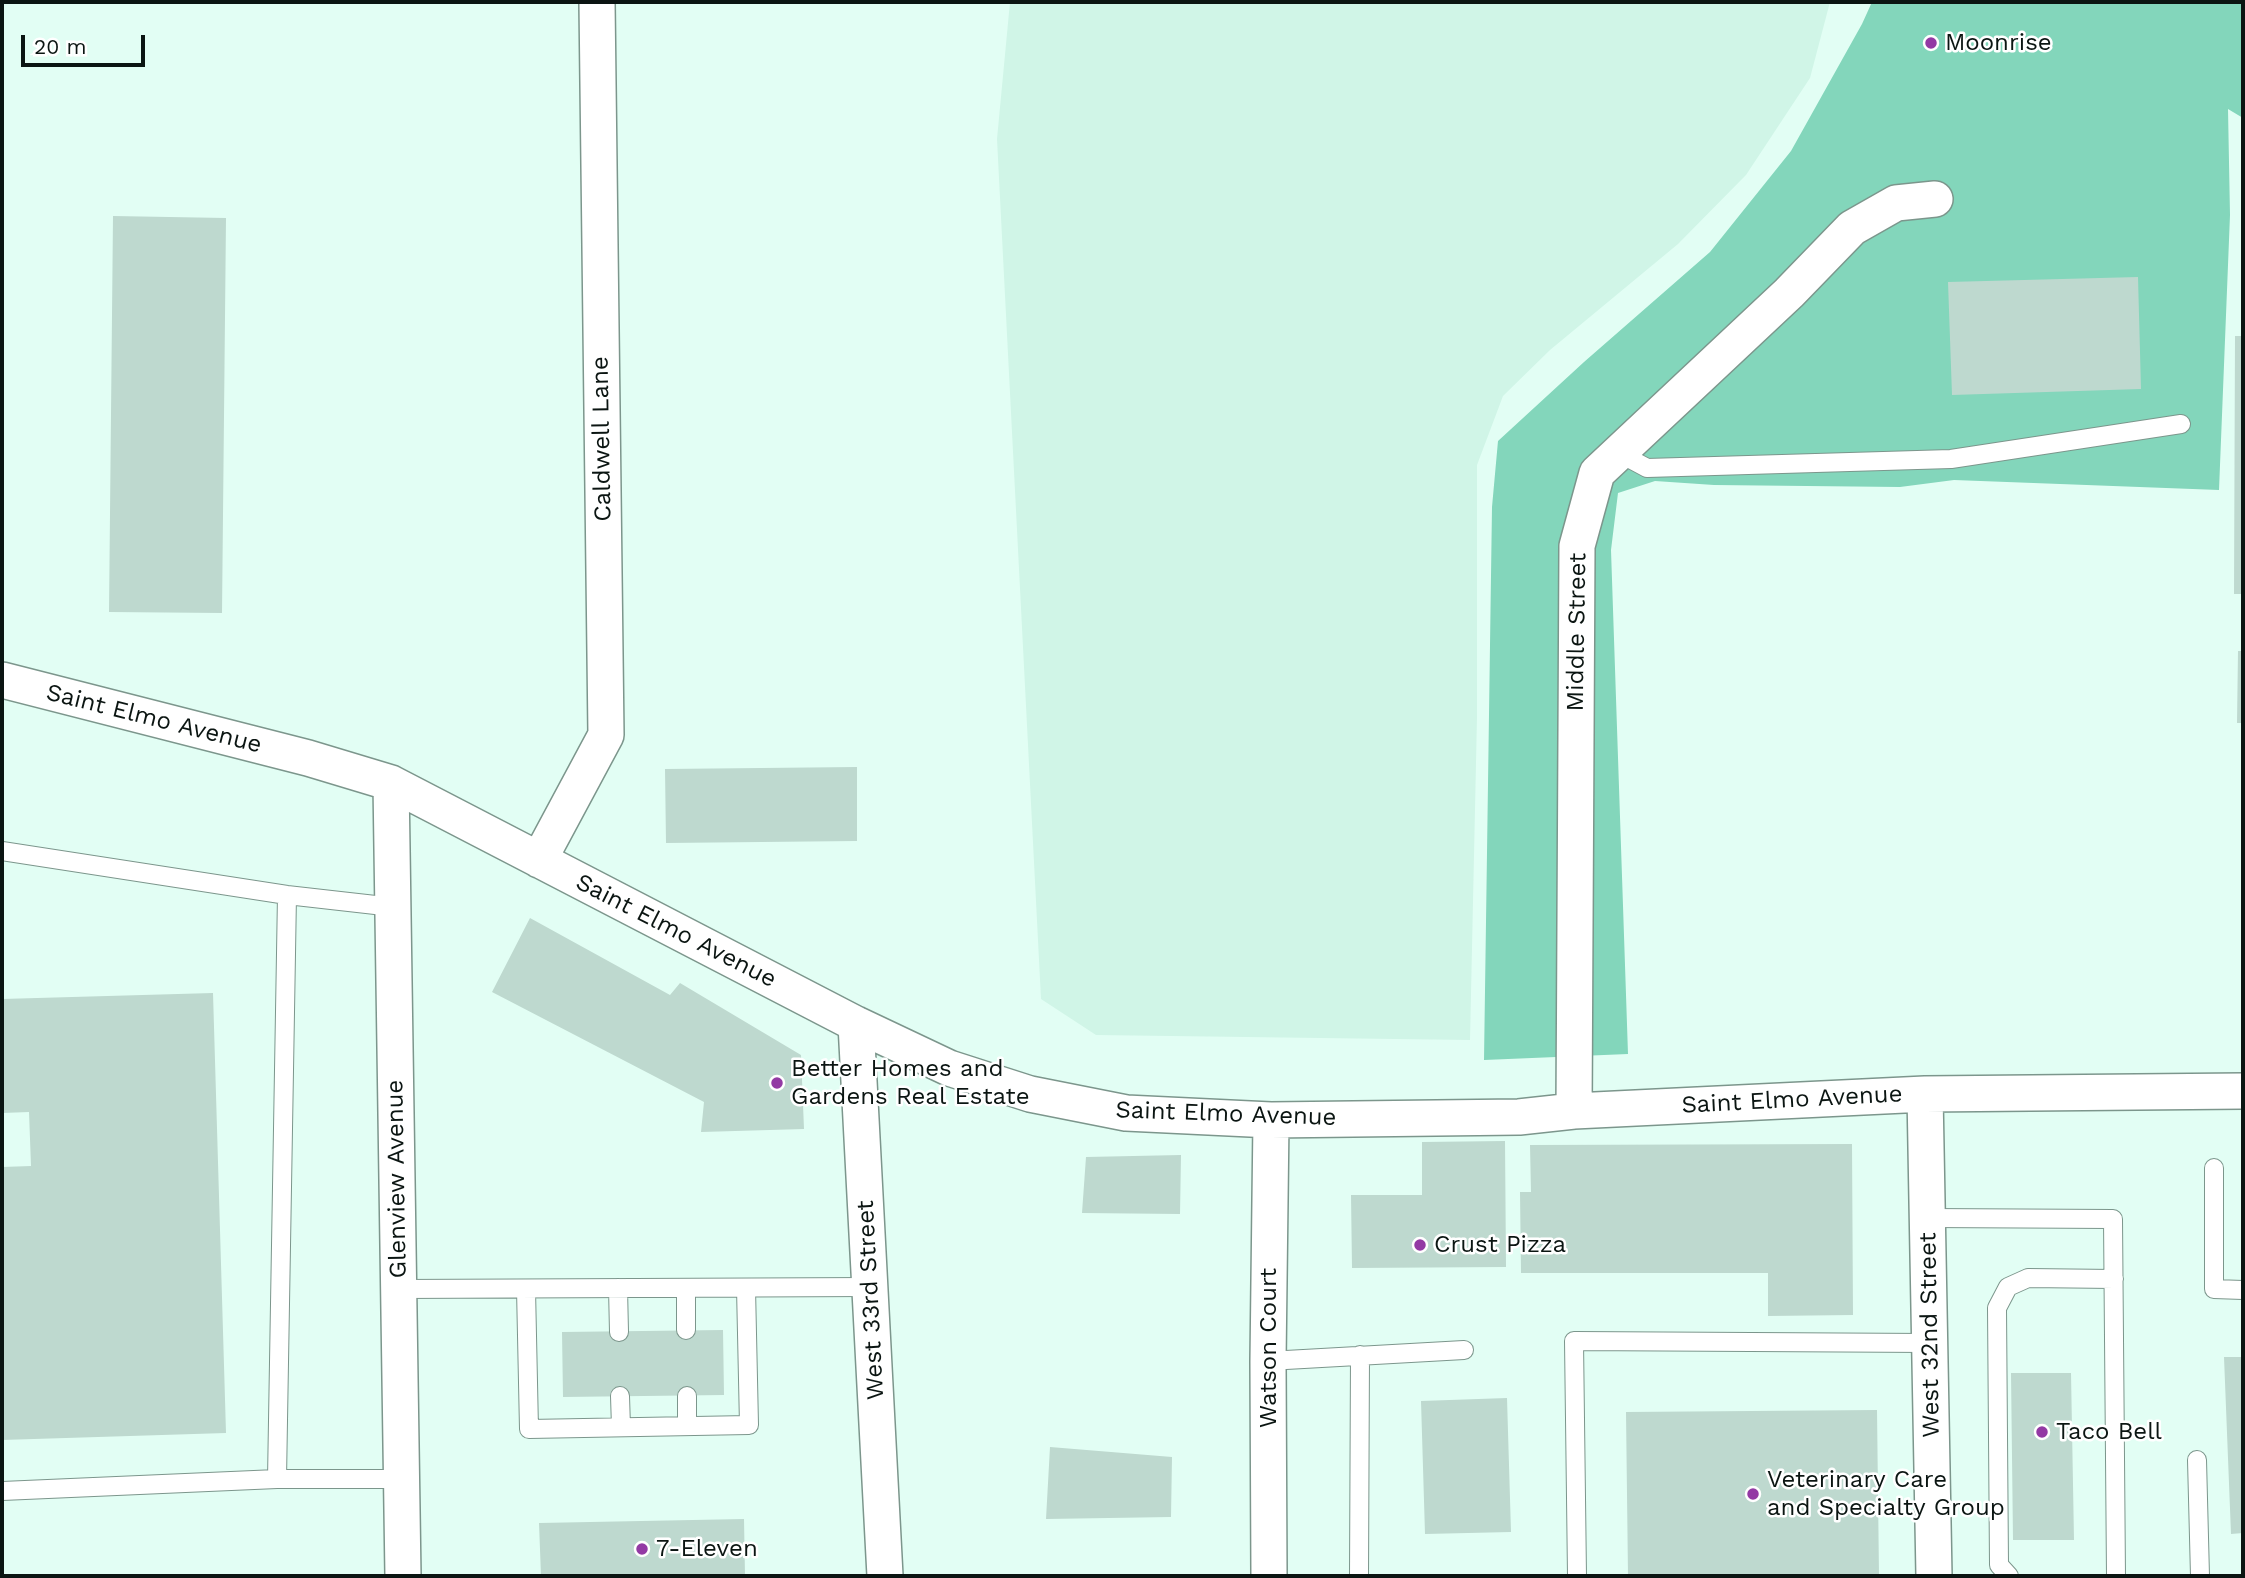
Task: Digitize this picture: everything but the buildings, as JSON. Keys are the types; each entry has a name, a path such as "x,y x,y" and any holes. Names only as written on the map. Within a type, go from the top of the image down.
{"street":[{"name":"Caldwell Lane","path":"539,860 606,735 597,2"},
{"name":"Middle Street","path":"1574,1111 1577,546 1597,473 1789,293 1852,228 1896,204 1935,199"},
{"name":"Saint Elmo Avenue","path":"2,680 308,758 391,783 856,1024 949,1068 1030,1094 1126,1113 1271,1120 1519,1116 1925,1094 2243,1091"},
{"name":"Glenview Avenue","path":"391,783 403,1576"},
{"name":"West 33rd Street","path":"856,1024 885,1576"},
{"name":"West 32nd Street","path":"1925,1094 1934,1576"},
{"name":"Watson Court","path":"1269,1576 1271,1120"}],"lane":[{"path":"1619,453 1647,468 1951,459 2181,424"},
{"path":"2,851 287,895 393,907"},
{"path":"277,1479 287,895"},
{"path":"2214,1168 2214,1289 2243,1290"},
{"path":"1927,1218 2113,1219 2116,1576"},
{"path":"2009,1576 1999,1565 1997,1308 2008,1287 2028,1278 2114,1279"},
{"path":"526,1289 529,1429 749,1425 746,1287"},
{"path":"399,1289 870,1287"},
{"path":"685,1288 686,1330"},
{"path":"618,1289 619,1332"},
{"path":"1577,1576 1574,1341 1929,1343"},
{"path":"1268,1360 1464,1350"},
{"path":"1359,1576 1360,1355"},
{"path":"620,1396 621,1427"},
{"path":"687,1396 687,1426"},
{"path":"2197,1460 2200,1576"},
{"path":"2,1491 277,1479 401,1479"}],"shaded area":[{"path":"1010,2 1830,2 1810,78 1746,175 1678,244 1550,350 1503,396 1477,465 1477,717 1470,1040 1096,1035 1041,999 997,139"}],"green space":[{"path":"1872,2 2243,2 2243,118 2228,109 2230,215 2219,490 1954,480 1900,487 1714,485 1655,481 1618,493 1611,550 1628,1054 1484,1060 1492,507 1498,441 1710,252 1791,151"}],"place":[{"name":"Moonrise","path":"1931,43"},
{"name":"Better Homes and Gardens Real Estate","path":"777,1083"},
{"name":"Crust Pizza","path":"1420,1245"},
{"name":"Taco Bell","path":"2042,1432"},
{"name":"Veterinary Care and Specialty Group","path":"1753,1494"},
{"name":"7-Eleven","path":"642,1549"}]}
